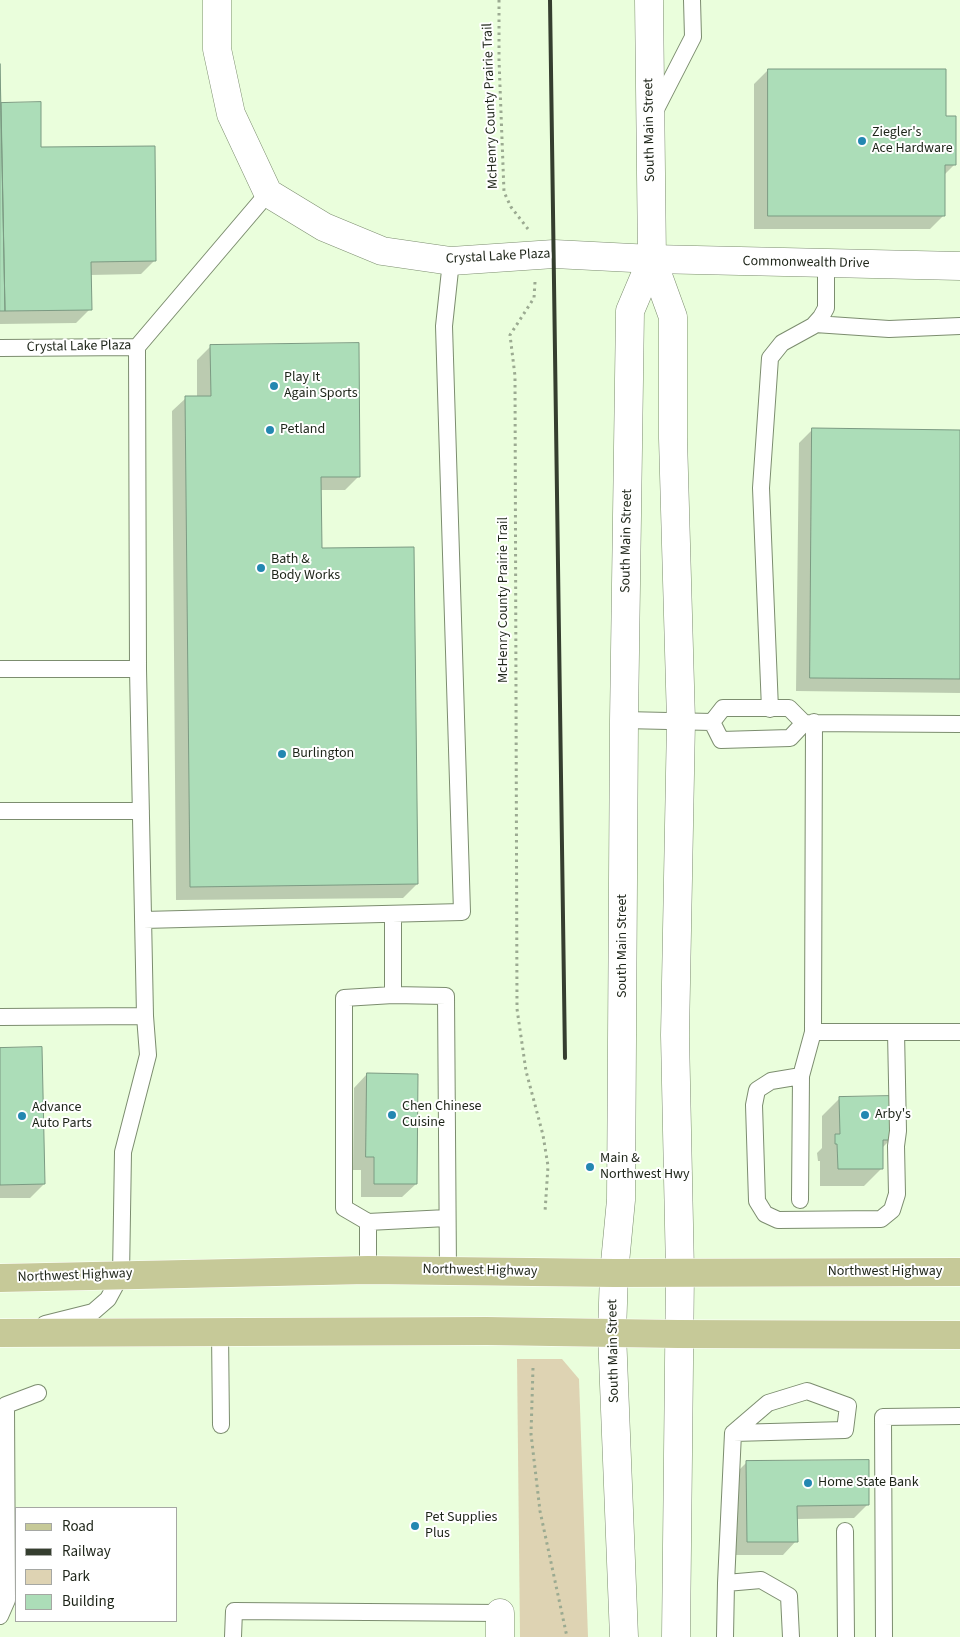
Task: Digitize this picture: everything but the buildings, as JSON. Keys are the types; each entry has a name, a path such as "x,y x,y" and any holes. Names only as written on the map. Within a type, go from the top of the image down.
{"main road":[{"name":"Northwest Highway","path":"0,1278 368,1270 614,1273 960,1272"},
{"path":"2,1333 487,1331 960,1335"}],"street":[{"path":"217,0 217,49 231,114 268,193"},
{"name":"South Main Street","path":"649,0 652,259 674,316 674,438 681,721 675,1035 680,1272 676,1637"},
{"name":"Crystal Lake Plaza","path":"268,193 324,227 382,251 451,261 554,254 652,259"},
{"name":"South Main Street","path":"624,1637 612,1333 614,1273 621,1200 624,720 630,311 652,259"},
{"name":"Commonwealth Drive","path":"652,259 960,266"}],"lane":[{"path":"650,120 693,37 692,0"},
{"name":"Crystal Lake Plaza","path":"0,348 137,347 268,193"},
{"path":"143,920 462,912 444,326 451,261"},
{"path":"770,709 761,488 770,358 782,343 815,324 821,317 826,308 826,263"},
{"path":"815,324 890,329 960,326"},
{"path":"2,1333 93,1312 108,1299 122,1275 123,1152 148,1054 145,1016 138,669 137,347"},
{"path":"0,668 138,669"},
{"path":"712,722 723,708 789,708 809,723 960,724"},
{"path":"624,720 712,722"},
{"path":"712,722 721,740 790,738 809,723"},
{"path":"800,1200 801,1076 813,1032 809,723"},
{"path":"0,811 141,811"},
{"path":"393,914 393,995"},
{"path":"447,1218 368,1222 344,1208 344,998 393,995 446,996 448,1271"},
{"path":"0,1017 145,1016"},
{"path":"813,1032 960,1032"},
{"path":"801,1076 771,1081 757,1090 754,1105 757,1201 765,1214 778,1220 881,1219 892,1210 897,1194 896,1032"},
{"path":"368,1222 368,1270"},
{"path":"220,1332 221,1425"},
{"path":"725,1637 733,1433 768,1402 807,1391 848,1406 844,1430 733,1433"},
{"path":"0,1616 7,1600 6,1405 38,1393"},
{"path":"884,1637 883,1417 960,1416"},
{"path":"844,1531 846,1637"},
{"path":"726,1584 761,1580 789,1596 791,1637"},
{"path":"233,1637 234,1611 500,1625"}],"path":[{"name":"McHenry County Prairie Trail","path":"499,0 498,60 504,192 511,207 532,235 536,288 534,298 510,335 515,376 518,1009 526,1071 543,1135 548,1166 545,1212"},
{"path":"533,1368 531,1434 540,1511 567,1637"}],"green space":[{"path":"517,1359 562,1359 579,1379 588,1637 520,1637"}],"railway":[{"path":"550,0 565,1058"}],"place":[{"name":"Ziegler's Ace Hardware","path":"862,141"},
{"name":"Play It Again Sports","path":"274,386"},
{"name":"Petland","path":"270,430"},
{"name":"Bath & Body Works","path":"261,568"},
{"name":"Burlington","path":"282,754"},
{"name":"Chen Chinese Cuisine","path":"392,1115"},
{"name":"Arby's","path":"865,1115"},
{"name":"Advance Auto Parts","path":"22,1116"},
{"name":"Main & Northwest Hwy","path":"590,1167"},
{"name":"Home State Bank","path":"808,1483"},
{"name":"Pet Supplies Plus","path":"415,1526"}]}
